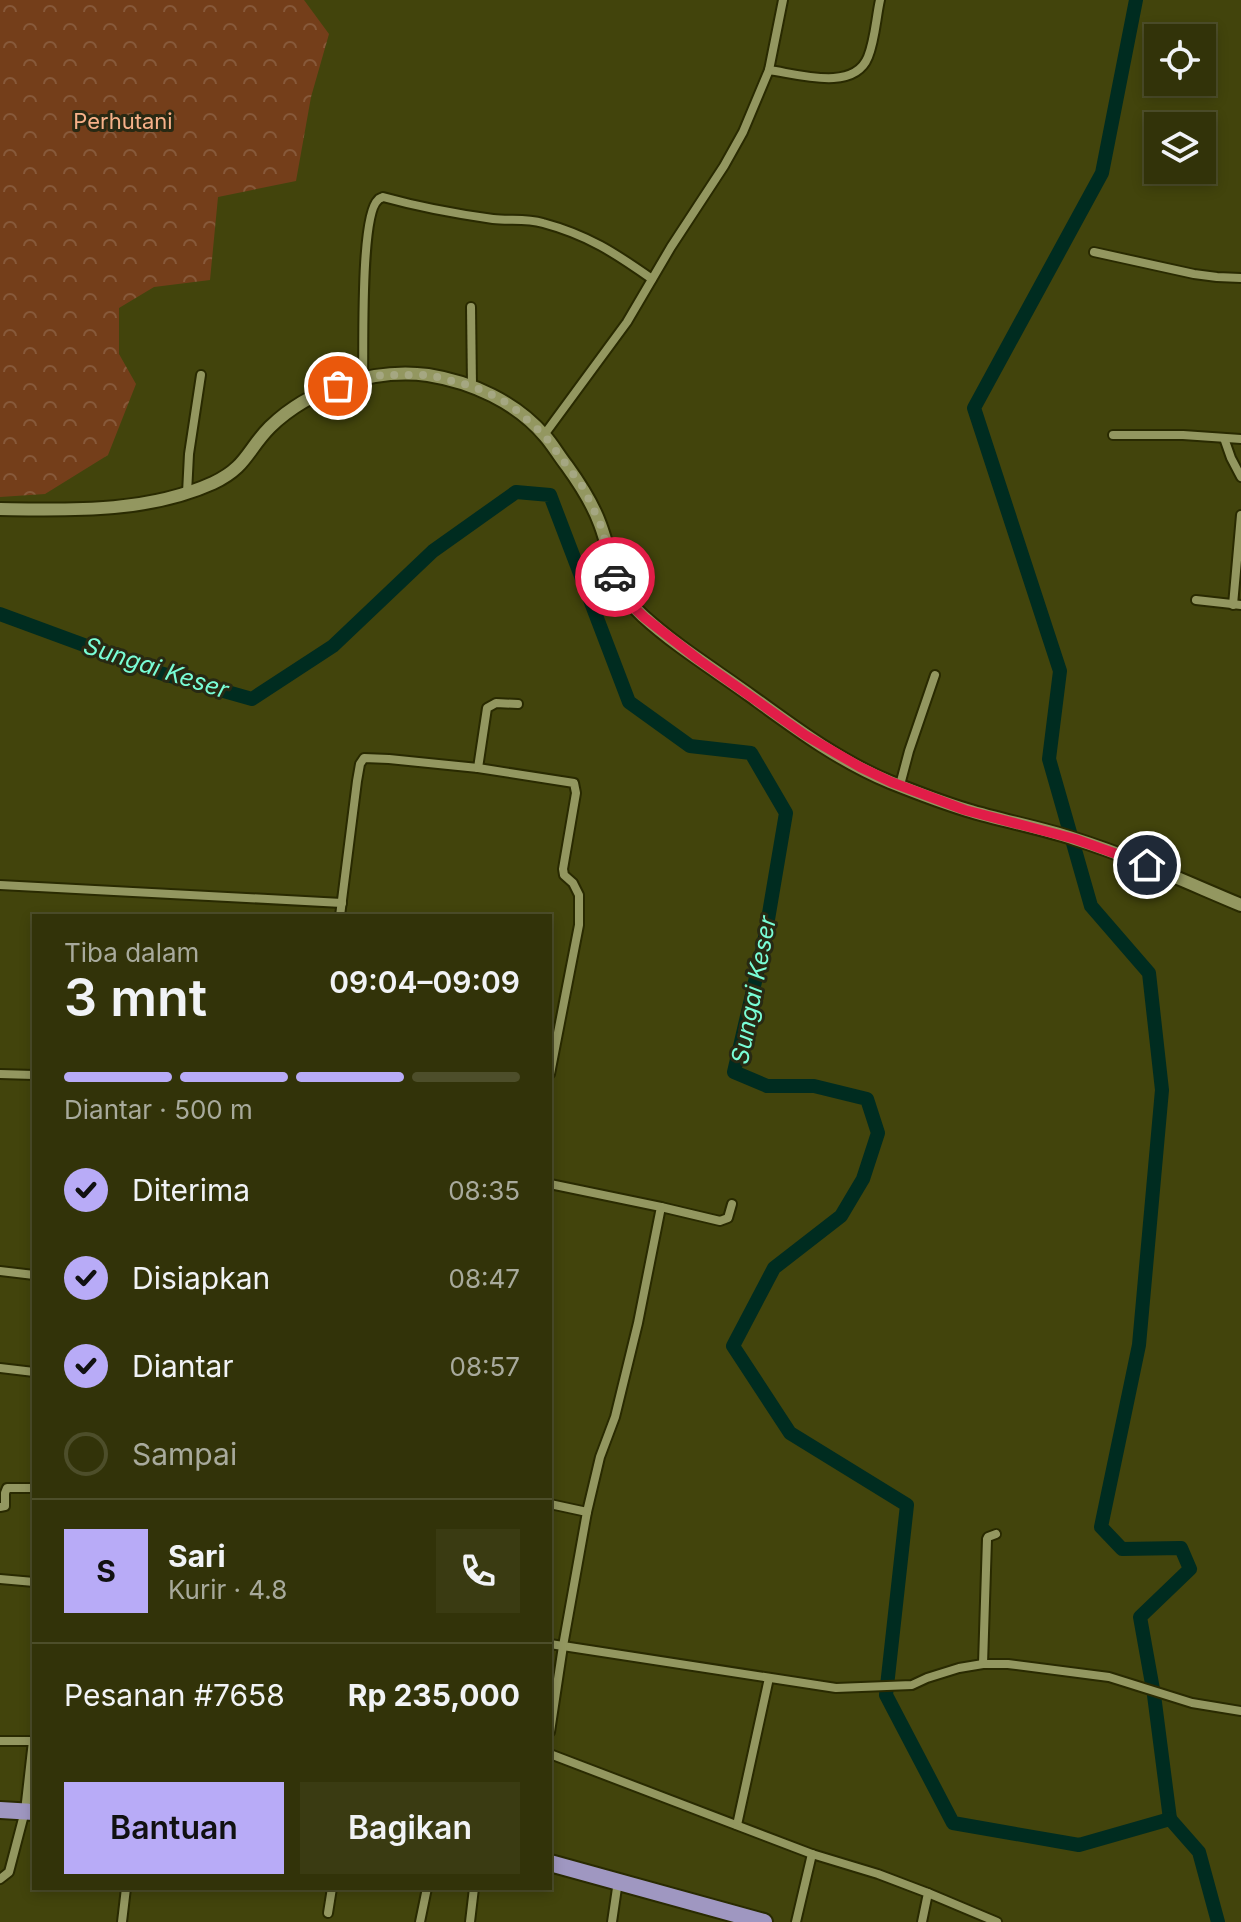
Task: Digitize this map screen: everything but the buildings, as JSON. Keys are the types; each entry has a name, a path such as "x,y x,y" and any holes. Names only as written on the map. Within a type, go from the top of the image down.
{"highway":[{"path":"0,1810 29,1812"},
{"path":"552,1864 760,1922"}],"street":[{"path":"544,435 627,322 743,132 769,70 783,0"},
{"path":"769,70 831,78 854,74 868,59 880,0"},
{"path":"363,379 368,226 376,202 383,197 497,219 539,222 575,233 608,248 652,279"},
{"path":"1094,252 1194,274 1241,278"},
{"path":"471,307 472,386"},
{"path":"187,493 189,454 201,375"},
{"path":"0,509 96,508 146,503 187,493 231,474 267,430 301,404 338,386 363,379 382,375 429,375 472,386 514,408 544,435 583,487 600,523 611,566 627,601 699,660 805,735 860,767 900,785 965,810 1053,832 1123,855 1241,905"},
{"path":"1113,435 1241,439"},
{"path":"1224,438 1241,477"},
{"path":"1196,600 1237,605 1241,515"},
{"path":"900,785 935,675"},
{"path":"478,768 487,708 496,703 518,704"},
{"path":"340,914 362,760 389,759 478,768 574,783 576,788 563,869 579,895 579,925 552,1064"},
{"path":"0,885 342,903"},
{"path":"0,1074 32,1075"},
{"path":"552,1184 720,1221 728,1218 732,1204"},
{"path":"552,1719 587,1512 638,1323 661,1207"},
{"path":"0,1271 32,1275"},
{"path":"0,1368 32,1372"},
{"path":"0,1507 5,1506 7,1488 32,1488"},
{"path":"552,1504 587,1512"},
{"path":"983,1664 987,1539 996,1534"},
{"path":"0,1579 32,1582"},
{"path":"552,1644 836,1688 912,1685 944,1672 983,1664 1008,1664 1120,1680 1192,1703 1241,1711"},
{"path":"737,1825 769,1678"},
{"path":"0,1741 32,1741"},
{"path":"552,1755 812,1854 878,1874 997,1922"},
{"path":"0,1879 9,1872 29,1812 32,1759"},
{"path":"796,1922 812,1854"},
{"path":"612,1922 618,1881"},
{"path":"122,1922 126,1890"},
{"path":"328,1913 332,1890"},
{"path":"420,1922 427,1890"},
{"path":"470,1922 474,1890"},
{"path":"922,1922 928,1893"}],"green space":[{"name":"Perhutani","path":"0,0 304,0 329,34 311,97 296,181 218,197 210,280 154,287 119,308 119,354 136,384 108,455 45,494 0,497"}],"waterway":[{"path":"1136,0 1102,173 974,408 1060,671 1049,759 1091,906 1149,973 1162,1090 1139,1345 1101,1527 1122,1549 1181,1548 1190,1569 1140,1617 1170,1819"},
{"name":"Sungai Keser","path":"0,614 160,673 252,699 333,646 433,551 516,492 550,495 629,702 690,746 751,753 786,813 764,943 734,1072 767,1086 814,1086 867,1099 878,1133 863,1179 841,1216 774,1268 733,1346 790,1433 907,1505 886,1695 953,1823 1079,1845 1170,1819 1199,1852 1218,1922"}],"way so far":[{"path":"338,386 382,375 429,375 472,386 514,408 544,435 583,487 600,523 615,577"}],"route":[{"path":"615,577 627,601 699,660 805,735 860,767 965,810 1053,832 1147,865"}]}
